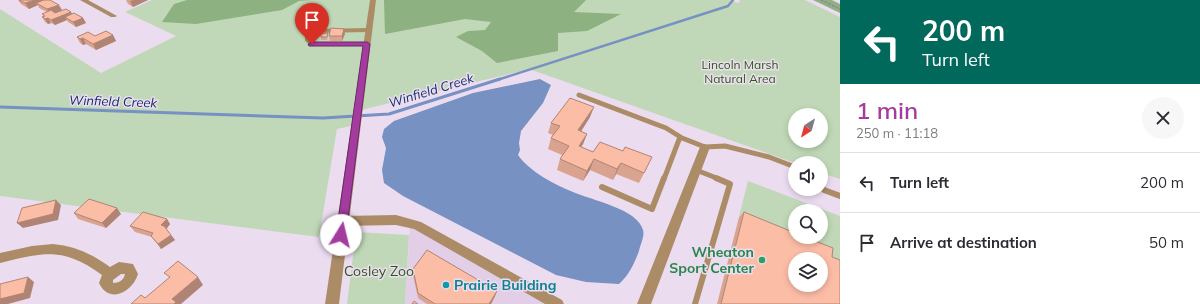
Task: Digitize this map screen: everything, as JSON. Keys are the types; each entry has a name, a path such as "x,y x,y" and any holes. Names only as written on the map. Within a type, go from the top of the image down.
{"street":[{"path":"83,0 113,16"},
{"path":"332,304 373,0"},
{"path":"644,304 705,147"},
{"path":"344,221 396,220 417,225 557,304"},
{"path":"0,258 32,250 69,252 84,257 110,274"}],"lane":[{"path":"367,44 312,44 307,40 307,37 314,31 369,30"},
{"path":"579,95 666,128 680,137 705,147 725,146 769,157 788,164"},
{"path":"602,186 652,208 680,137"},
{"path":"695,304 730,184 696,170"},
{"path":"828,192 840,196"}],"path":[{"path":"821,0 840,9"}],"shaded area":[{"path":"410,227 547,304 405,304"}],"green space":[{"name":"Lincoln Marsh Natural Area","path":"152,0 729,0 739,3 740,0 805,0 840,17 840,179 828,175 828,156 788,156 788,161 529,69 357,111 355,125 337,129 319,237 0,196 0,9 101,73 176,36 125,12"},
{"path":"187,0 311,0 299,1 282,10 196,24 162,22 174,4"},
{"path":"384,0 586,0 574,12 621,14 587,31 558,33 558,51 497,63 482,51 456,37 468,31 485,30 491,22 465,19 385,34"},
{"path":"813,0 832,0 840,4 840,13"},
{"path":"748,181 808,204 788,204 788,239 739,217"},
{"path":"828,211 840,216 840,263 828,258 828,252 816,252 798,244 828,244"},
{"name":"Cosley Zoo","path":"356,232 409,235 405,304 347,304"}],"water":[{"path":"540,79 551,85 543,103 521,131 519,143 520,150 518,155 535,172 558,186 613,206 632,216 639,223 643,230 643,238 639,251 631,269 619,284 586,282 556,275 403,196 384,183 382,170 386,148 382,137 384,129 394,121 473,93"}],"building":[{"path":"19,0 35,0 25,3"},
{"path":"44,0 50,0 59,5 47,9 36,3"},
{"path":"66,9 71,12 51,20 42,17 45,16 42,14 51,10 55,13"},
{"path":"74,13 83,18 73,22 65,17"},
{"path":"331,28 344,29 342,36 329,36"},
{"path":"106,31 113,35 93,44 83,38 80,39 77,37 88,32 95,36"},
{"path":"328,33 327,37 321,37 321,34"},
{"path":"570,98 594,107 578,130 587,134 579,146 593,152 600,142 623,151 625,147 652,157 644,173 621,163 617,169 594,159 587,171 560,159 569,146 551,138 560,126 551,123"},
{"path":"89,199 117,208 102,223 74,213"},
{"path":"56,200 53,214 17,223 22,208"},
{"path":"143,212 167,219 161,225 164,226 171,235 158,244 151,236 153,233 130,226"},
{"name":"Wheaton Sport Center","path":"744,212 788,230 788,244 823,244 833,248 832,257 840,260 840,304 721,304"},
{"name":"Prairie Building","path":"427,250 497,291 489,304 435,304 418,293 413,269"},
{"path":"178,261 198,277 172,299 176,302 174,304 131,304 141,295 145,298 170,277 164,273"},
{"path":"28,277 24,293 0,299 0,284"}],"waterway":[{"name":"Winfield Creek","path":"497,80 728,6 733,0"},
{"name":"Winfield Creek","path":"0,107 323,118 389,114 500,79"}],"place":[{"name":"Wheaton Sport Center","path":"762,260"},
{"name":"Prairie Building","path":"446,285"}],"route":[{"path":"312,44 367,44 341,235"}]}
